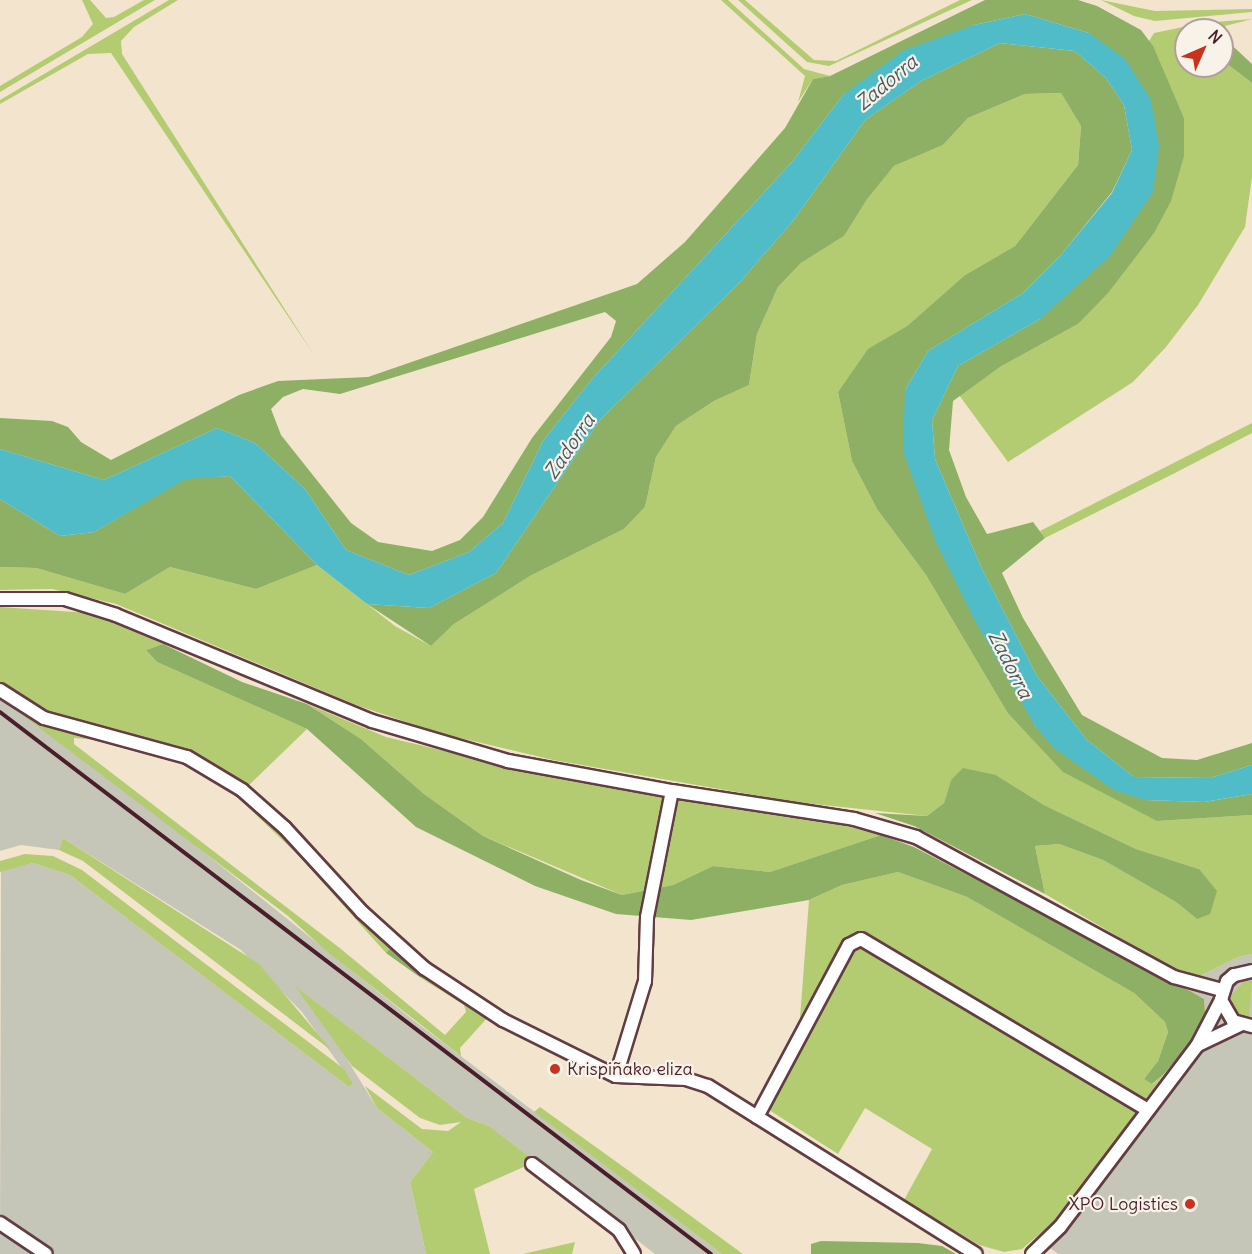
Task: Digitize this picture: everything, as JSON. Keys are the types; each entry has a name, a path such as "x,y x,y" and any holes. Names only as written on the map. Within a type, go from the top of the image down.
{"street":[{"path":"0,599 64,599 116,615 372,721 508,761 672,791 854,819 916,837 1174,976 1221,995"},
{"path":"0,690 44,718 187,757 242,790 285,828 362,912 424,968 504,1020 616,1077 686,1079 708,1086 976,1254"},
{"path":"616,1077 645,981 646,917 672,791"},
{"path":"757,1117 849,945 861,939 870,941 1149,1110"},
{"path":"1032,1254 1059,1227 1197,1046 1221,995 1234,975 1252,971"},
{"path":"1221,995 1227,1016 1246,1026"},
{"path":"1197,1046 1246,1026"},
{"path":"532,1164 619,1230 634,1254"},
{"path":"0,1223 46,1254"}],"shaded area":[{"path":"0,698 160,817 412,1019 722,1254 655,1254 489,1126 467,1118 296,987 334,1038 377,1108 433,1152 410,1182 426,1254 0,1254 1,871 33,863 70,875 349,1087 353,1084 302,1012 241,950 63,838 59,850 21,845 0,851"},
{"path":"1252,954 1252,1254 1058,1254 1037,1238 1206,1024 1204,999 1190,991 1187,977 1198,977 1238,957"}],"green space":[{"path":"82,0 90,0 106,18 114,17 144,0 155,0 0,92 0,86 82,37 93,24"},
{"path":"169,0 178,0 134,27 121,41 122,54 314,355 111,53 88,54 0,104 0,100"},
{"path":"721,0 728,0 804,69 830,76 813,79 798,102 805,76"},
{"path":"738,0 745,0 814,60 836,61 960,0 972,0 829,66 807,62"},
{"path":"985,0 1078,0 1097,6 1141,30 1153,46 1184,118 1184,156 1171,201 1154,233 1108,293 1078,324 1000,367 953,401 949,450 966,497 987,534 1033,522 1045,538 1002,573 1023,618 1082,715 1162,758 1197,760 1252,743 1252,765 1210,778 1134,777 1087,740 1037,676 981,567 935,459 932,420 958,366 1040,319 1159,147 1089,33 1025,14 974,25 844,94 792,162 592,379 543,441 503,523 469,552 409,575 346,550 305,489 255,443 217,428 104,480 0,449 0,418 52,421 68,427 81,442 111,460 239,395 278,381 368,377 637,284 685,242 785,128 813,79 830,76","holes":["605,312 616,321 611,337 532,438 483,517 460,540 432,551 378,542 351,523 281,435 271,409 283,397 303,389 340,394"]},
{"path":"1101,0 1155,11 1252,9 1252,12 1155,21 1134,16"},
{"path":"1252,19 1234,24 1234,20"},
{"path":"1174,29 1174,78 1234,78 1234,69 1252,83 1252,177 1245,227 1198,305 1166,347 1133,382 1008,462 959,395 1000,367 1078,324 1183,156 1184,118 1149,41 1154,33"},
{"path":"1000,43 1075,51 1106,78 1124,105 1132,150 1112,192 1060,256 1023,293 928,351 905,390 1035,726 1145,800 1204,802 1252,794 1252,815 1157,821 1063,772 1007,712 926,575 877,509 852,461 838,392 868,349 907,326 965,275 1015,246 1078,165 1081,126 1061,93 1025,94 968,118 943,145 894,166 867,199 844,236 801,263 778,287 757,334 749,385 714,401 676,426 656,457 645,507 624,529 530,576 454,624 431,646 367,604 429,608 496,573 600,420 739,283 793,221 865,120 921,81"},
{"path":"1234,47 1252,64 1252,83 1234,69"},
{"path":"1061,93 1081,126 1078,165 1015,246 965,275 907,326 868,350 838,392 852,461 877,509 926,575 1007,712 1157,821 1252,815 1252,954 1238,957 1198,977 1187,977 1045,894 1035,846 1059,844 1103,860 1176,902 1197,919 1199,869 1136,849 1044,805 996,775 951,780 944,803 927,816 794,802 553,760 439,733 356,705 116,604 52,589 0,590 0,567 36,568 125,594 170,567 256,589 317,565 395,626 431,646 454,624 530,576 624,529 645,507 656,457 676,426 714,401 749,385 757,334 778,287 801,263 844,236 866,199 894,166 943,145 968,118 1025,94"},
{"path":"1252,423 1252,433 1173,474 1045,538 1040,531"},
{"path":"230,476 317,565 256,589 170,567 125,594 36,568 0,567 0,499 60,536 94,532 186,478"},
{"path":"0,607 90,613 163,644 146,650 157,662 307,729 246,788 184,749 52,715 26,703 0,682"},
{"path":"163,644 242,682 307,704 361,739 424,794 483,836 581,880 622,895 673,885 713,866 770,872 881,835 914,847 1204,999 1206,1024 1164,1074 1152,1084 1144,1079 1158,1061 1168,1032 1165,1022 1134,993 967,897 898,872 842,885 809,900 691,920 616,914 535,886 416,827 307,729 157,662 146,650"},
{"path":"0,693 24,710 181,758 240,794 393,945 386,953 298,855 230,790 184,762 98,740 74,738 74,744 341,949 445,1035 466,1012 464,1005 421,978 425,974 489,1016 460,1048 461,1056 325,950 288,916 0,698"},
{"path":"307,704 386,737 571,781 831,822 881,835 770,872 713,866 673,885 622,895 483,836 424,794 361,739"},
{"path":"963,768 996,775 1044,805 1136,849 1199,869 1217,891 1210,914 1197,919 1176,902 1103,860 1059,844 1035,846 1045,894 914,826 875,813 927,816 944,803 951,780"},
{"path":"63,838 259,964 332,1051 83,861 59,850"},
{"path":"25,854 53,856 82,870 344,1069 353,1084 349,1087 70,875 33,863 0,872 0,861"},
{"path":"898,872 967,897 1134,993 1165,1022 1168,1032 1158,1061 1144,1079 1153,1084 1164,1074 1084,1183 1050,1225 1022,1249 1004,1252 979,1245 904,1200 932,1149 865,1108 838,1154 766,1108 799,1031 809,900 842,885"},
{"path":"393,945 425,974 421,978 386,953"},
{"path":"1244,981 1252,981 1249,1017 1239,1014 1232,1006 1231,996"},
{"path":"295,986 467,1118 489,1126 532,1159 528,1165 474,1189 490,1254 426,1254 410,1182 433,1152 377,1108 365,1086 422,1129 448,1131 461,1122 440,1125 420,1118 352,1066"},
{"path":"540,1107 743,1254 722,1254 534,1112"},
{"path":"821,1241 918,1243 942,1246 956,1254 811,1254 811,1244"},
{"path":"575,1242 572,1254 523,1254"}],"water":[{"name":"Zadorra","path":"1025,14 1089,33 1125,59 1151,100 1159,147 1153,192 1110,256 1040,319 958,366 932,420 935,459 981,567 1037,676 1087,740 1134,777 1210,778 1252,765 1252,794 1204,802 1145,800 1114,790 1054,748 1035,726 973,617 935,540 903,451 905,390 928,351 1023,293 1060,256 1112,193 1132,150 1124,105 1106,78 1075,51 1000,43 921,81 865,120 793,221 739,283 600,420 496,573 429,608 367,604 317,565 230,476 186,479 94,532 60,536 0,499 0,449 104,480 217,428 255,443 305,489 346,550 409,575 469,552 503,523 543,441 592,379 792,162 844,94 904,50 974,25"}],"railway":[{"path":"0,712 711,1254"}],"place":[{"name":"Krispiñako eliza","path":"555,1069"},
{"name":"XPO Logistics","path":"1190,1204"}]}
